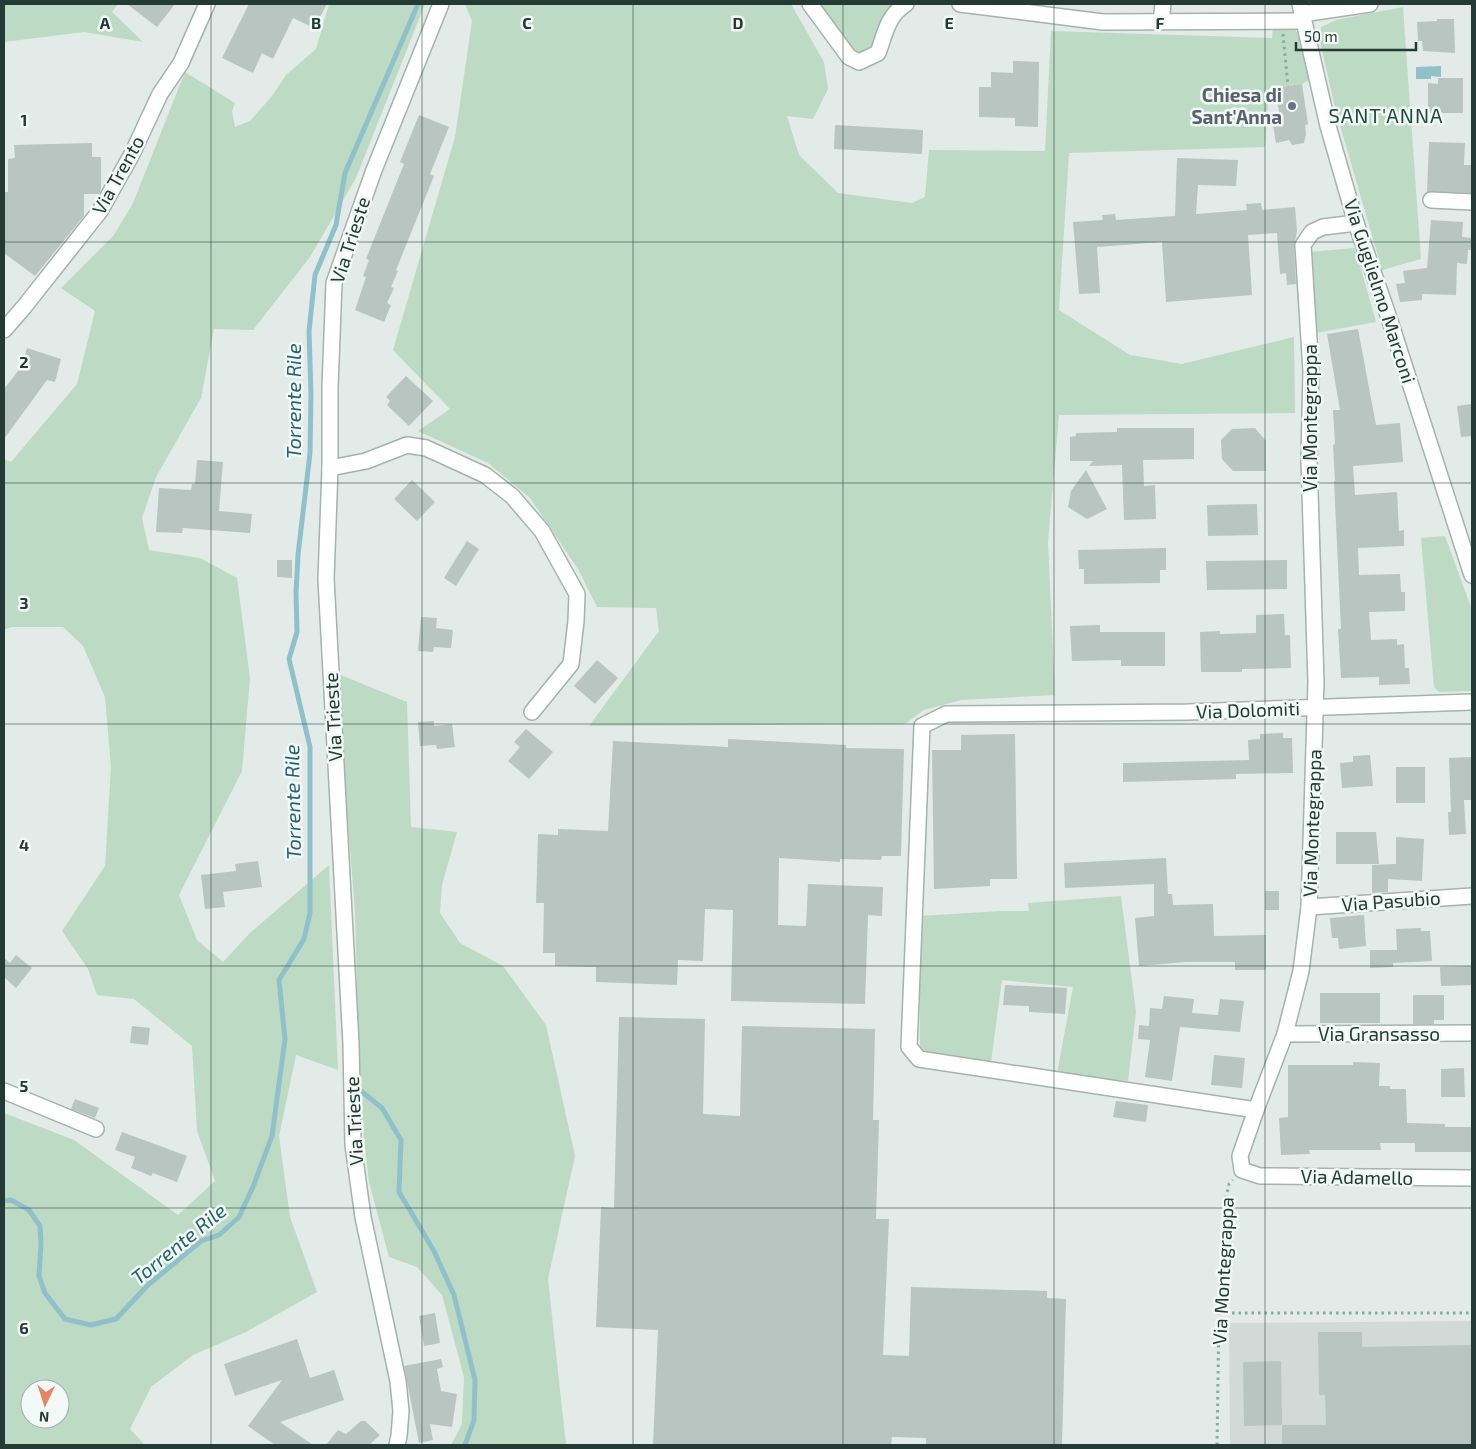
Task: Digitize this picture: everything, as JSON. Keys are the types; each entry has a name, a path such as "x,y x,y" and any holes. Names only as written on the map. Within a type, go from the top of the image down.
{"street":[{"name":"Via Trento","path":"4,330 100,211 132,154 160,94 181,63 207,4"},
{"name":"Via Trieste","path":"397,1445 401,1411 398,1381 363,1217 353,1145 351,1044 326,579 330,468 330,387 334,283 374,170 441,4"},
{"path":"810,4 849,57 859,62 878,53 890,18 906,4"},
{"path":"960,4 1028,8 1103,22 1282,22 1302,13 1370,4"},
{"path":"1161,22 1163,4"},
{"name":"Via Guglielmo Marconi","path":"1302,13 1328,126 1356,223 1388,315 1472,575"},
{"path":"1431,200 1472,202"},
{"name":"Via Montegrappa","path":"1242,1170 1240,1156 1285,1034 1301,971 1309,907 1316,707 1309,460 1311,371 1304,245 1312,232 1323,227 1356,223"},
{"path":"330,468 366,461 407,445 426,448 485,475 512,496 542,531 577,594 576,621 571,664 532,712"},
{"name":"Via Dolomiti","path":"1256,1110 919,1059 909,1047 922,726 946,714 1188,712 1472,702"},
{"name":"Via Pasubio","path":"1309,907 1472,896"},
{"name":"Via Gransasso","path":"1285,1034 1472,1033"},
{"path":"4,1091 96,1129"},
{"name":"Via Adamello","path":"1242,1170 1260,1176 1472,1178"}],"path":[{"path":"1282,22 1288,86"},
{"name":"Via Montegrappa","path":"1217,1445 1219,1312 1225,1202 1229,1184 1242,1170"},
{"path":"1219,1312 1472,1313"}],"shaded area":[{"path":"1472,1321 1472,1445 1230,1445 1229,1323"}],"green space":[{"path":"4,4 118,4 112,12 143,42 84,32 4,42"},
{"path":"329,4 425,4 356,178 310,257 253,330 214,329 201,398 156,477 142,518 149,550 200,558 237,578 250,678 242,771 179,895 197,940 223,962 250,933 329,865 338,1070 296,1055 279,1136 290,1217 317,1292 246,1332 193,1355 151,1387 130,1429 145,1445 4,1445 4,1113 74,1140 178,1215 215,1181 197,1131 192,1046 134,999 97,995 88,969 62,931 105,866 111,767 105,697 83,646 63,627 11,627 4,630 4,459 11,462 77,384 95,311 61,288 114,235 133,203 185,72 235,103 232,111 235,127 250,121 272,96 286,75 316,49"},
{"path":"465,4 791,4 824,62 828,89 813,119 787,116 799,155 838,193 912,203 925,197 929,150 1045,151 1051,31 1272,38 1273,28 1293,28 1298,33 1309,80 1302,84 1269,88 1265,147 1069,153 1059,310 1130,355 1182,364 1294,337 1295,413 1059,415 1048,542 1055,695 961,700 924,710 905,724 589,726 659,631 656,608 597,607 578,569 530,498 488,463 418,431 450,409 393,350 455,137 472,21"},
{"path":"817,4 896,4 872,50 859,56 853,54"},
{"path":"1403,7 1421,259 1382,270 1335,108 1320,41 1321,27 1336,20"},
{"path":"1355,248 1376,322 1315,333 1309,252"},
{"path":"1445,536 1472,610 1472,691 1439,692 1434,687 1421,538"},
{"path":"336,673 407,702 411,827 457,832 442,885 440,913 460,943 503,966 546,1025 575,1156 548,1279 566,1445 451,1445 462,1424 464,1377 442,1295 417,1267 389,1257 369,1182 360,1103 355,911"},
{"path":"1121,896 1136,1012 1128,1081 1057,1074 1073,987 1002,980 991,1062 930,1056 920,1047 919,916 1029,911 1028,903"}],"water":[{"path":"1441,66 1441,77 1431,76 1431,79 1416,79 1416,67"}],"building":[{"path":"127,4 175,4 157,27"},
{"path":"249,4 327,4 314,28 293,18 273,59 262,53 253,73 222,58"},
{"path":"1437,19 1454,19 1455,53 1423,51 1422,41 1418,41 1417,22 1437,21"},
{"path":"1013,61 1039,62 1038,127 1015,126 1015,118 979,117 979,87 991,87 991,72 1013,73"},
{"path":"1438,78 1463,78 1463,113 1428,113 1428,83 1438,84"},
{"name":"Chiesa di Sant'Anna","path":"1302,84 1308,124 1305,125 1304,143 1292,145 1289,140 1276,143 1273,125 1281,124 1275,88"},
{"path":"419,115 449,127 430,174 434,176 396,270 398,271 391,287 394,288 387,303 391,305 384,322 355,310 366,277 363,276 369,260 366,259 404,164 400,162"},
{"path":"835,125 923,130 922,154 834,149"},
{"path":"1429,142 1465,143 1464,165 1472,165 1472,193 1427,192"},
{"path":"92,143 92,157 101,157 101,189 99,194 84,194 84,216 35,276 4,253 4,192 8,192 8,159 15,158 14,145"},
{"path":"1177,158 1238,160 1236,186 1198,185 1196,214 1247,210 1246,204 1261,203 1262,210 1295,207 1297,231 1294,246 1296,284 1287,285 1286,273 1280,274 1277,233 1248,235 1252,295 1166,302 1162,242 1097,247 1100,293 1079,294 1073,222 1103,220 1102,215 1115,214 1116,220 1175,216"},
{"path":"1431,220 1463,222 1462,237 1472,238 1472,250 1468,250 1467,264 1457,263 1456,295 1422,294 1422,300 1400,302 1396,284 1405,283 1403,271 1427,268"},
{"path":"1358,329 1376,425 1400,423 1403,462 1353,466 1355,495 1397,492 1399,531 1404,530 1404,546 1358,548 1359,575 1400,574 1401,592 1405,592 1405,611 1369,612 1371,640 1397,639 1397,645 1404,644 1405,668 1409,668 1410,684 1379,685 1379,677 1341,678 1338,629 1341,629 1333,445 1335,444 1333,410 1340,410 1327,334"},
{"path":"27,348 61,359 55,382 47,380 4,439 4,389 22,366"},
{"path":"406,376 433,401 409,426 387,405 390,401 386,397"},
{"path":"1472,404 1472,436 1461,437 1457,406"},
{"path":"1117,428 1194,428 1194,459 1143,460 1144,486 1155,485 1156,519 1124,520 1122,465 1089,466 1093,461 1070,461 1070,437 1076,436 1076,433 1117,432"},
{"path":"1255,428 1266,441 1266,471 1233,471 1222,459 1221,440 1232,429"},
{"path":"197,460 223,462 219,511 252,514 250,533 183,528 182,533 156,532 159,488 191,490 192,484 195,484"},
{"path":"1086,470 1107,509 1087,519 1068,507 1071,491"},
{"path":"412,480 435,502 417,521 394,499"},
{"path":"1257,504 1258,535 1208,536 1207,505"},
{"path":"467,541 479,549 456,586 444,578"},
{"path":"1166,548 1166,570 1160,570 1160,583 1084,584 1084,569 1079,569 1078,550"},
{"path":"277,560 292,560 292,578 277,577"},
{"path":"1287,560 1287,589 1207,590 1206,561"},
{"path":"1284,614 1285,635 1290,635 1291,668 1242,669 1242,672 1201,672 1200,632 1220,631 1220,634 1256,633 1256,615"},
{"path":"421,617 437,618 436,628 453,630 451,648 434,647 433,652 418,651"},
{"path":"1100,625 1100,632 1165,632 1165,666 1121,666 1121,660 1072,661 1070,626"},
{"path":"597,660 618,678 595,704 574,686"},
{"path":"434,721 434,726 452,724 455,747 437,749 436,745 420,746 418,722"},
{"path":"526,729 553,752 529,779 508,761 520,747 514,742"},
{"path":"1283,733 1283,738 1292,738 1293,773 1236,774 1236,779 1123,782 1123,763 1249,760 1248,740 1260,739 1260,734"},
{"path":"1015,734 1017,879 990,879 990,886 934,889 932,750 961,750 961,735"},
{"path":"728,739 846,745 846,748 904,749 901,856 882,856 881,860 840,859 840,862 779,858 778,925 806,926 808,884 883,887 882,916 868,915 865,1004 731,1001 733,910 705,909 703,961 678,960 677,985 596,982 596,967 555,966 555,953 543,953 544,903 536,903 538,834 558,835 558,829 608,831 613,741 728,747"},
{"path":"1370,755 1373,786 1342,788 1340,763 1353,762 1353,756"},
{"path":"1472,757 1472,800 1464,800 1466,834 1449,835 1448,812 1451,812 1449,758"},
{"path":"1396,767 1425,767 1425,803 1396,803"},
{"path":"1336,832 1376,832 1379,864 1336,864"},
{"path":"1396,837 1424,839 1422,881 1388,879 1388,892 1372,893 1372,865 1396,864"},
{"path":"1166,858 1168,894 1172,894 1173,905 1213,904 1214,936 1266,935 1266,970 1235,970 1235,962 1186,962 1139,966 1135,918 1154,916 1154,884 1065,888 1064,863"},
{"path":"258,861 262,887 223,892 225,907 205,909 201,875 236,871 235,864"},
{"path":"1265,891 1279,891 1279,910 1265,910"},
{"path":"1364,915 1366,946 1339,949 1338,938 1332,938 1330,918"},
{"path":"1421,928 1421,931 1430,931 1432,961 1393,963 1393,967 1370,968 1370,950 1397,950 1396,929"},
{"path":"16,955 32,968 16,988 4,977 4,958 10,963"},
{"path":"1472,966 1472,985 1441,986 1440,967"},
{"path":"1005,985 1067,988 1065,1014 1029,1012 1029,1006 1003,1005"},
{"path":"1320,993 1380,993 1380,1023 1320,1023"},
{"path":"1413,995 1444,995 1444,1020 1434,1020 1434,1024 1413,1024"},
{"path":"1164,996 1194,999 1192,1013 1218,1015 1220,999 1244,1001 1240,1032 1180,1027 1172,1081 1145,1077 1150,1040 1138,1039 1139,1025 1149,1026 1150,1008 1162,1009"},
{"path":"619,1017 705,1019 703,1114 740,1116 742,1026 875,1029 873,1120 879,1120 876,1219 889,1219 883,1355 909,1356 911,1287 1047,1291 1047,1298 1066,1299 1062,1445 926,1445 926,1438 892,1437 891,1445 653,1445 658,1330 596,1327 601,1207 614,1208"},
{"path":"132,1026 150,1028 148,1045 130,1043"},
{"path":"1214,1055 1245,1058 1242,1088 1211,1085"},
{"path":"1353,1062 1380,1063 1379,1086 1390,1086 1390,1089 1406,1089 1407,1123 1445,1124 1445,1127 1472,1127 1472,1152 1415,1152 1415,1143 1380,1143 1381,1150 1309,1150 1310,1154 1281,1155 1279,1118 1288,1117 1288,1065 1353,1065"},
{"path":"1464,1068 1465,1097 1441,1097 1441,1069"},
{"path":"75,1099 99,1108 95,1118 71,1109"},
{"path":"1116,1101 1148,1105 1146,1122 1113,1117"},
{"path":"122,1132 187,1156 177,1182 153,1173 151,1176 131,1168 135,1157 115,1150"},
{"path":"435,1313 440,1343 424,1346 419,1316"},
{"path":"1318,1332 1362,1332 1362,1347 1472,1345 1472,1445 1282,1445 1282,1425 1326,1425 1325,1395 1319,1395"},
{"path":"297,1339 310,1378 334,1370 344,1400 280,1422 313,1445 275,1445 248,1426 282,1380 235,1396 224,1364"},
{"path":"441,1359 443,1367 437,1369 441,1391 457,1394 452,1427 430,1424 433,1440 419,1443 404,1366"},
{"path":"1281,1361 1282,1425 1244,1426 1243,1362"},
{"path":"361,1421 365,1421 380,1435 369,1445 326,1445 338,1430 346,1434"}],"waterway":[{"name":"Torrente Rile","path":"4,1201 11,1200 29,1210 40,1226 39,1276 45,1293 65,1319 91,1325 116,1319 148,1285 201,1241 219,1235 239,1217 253,1187 272,1136 285,1039 279,980 304,939 310,913 310,747 289,659 297,632 296,593 298,555 310,453 309,331 315,275 336,225 345,173 418,4"},
{"path":"361,1091 382,1108 401,1140 399,1192 434,1251 454,1295 475,1380 474,1420 465,1445"}],"place":[{"name":"Chiesa di Sant'Anna","path":"1292,106"}],"district":[{"name":"SANT'ANNA","path":"1386,116"}]}
